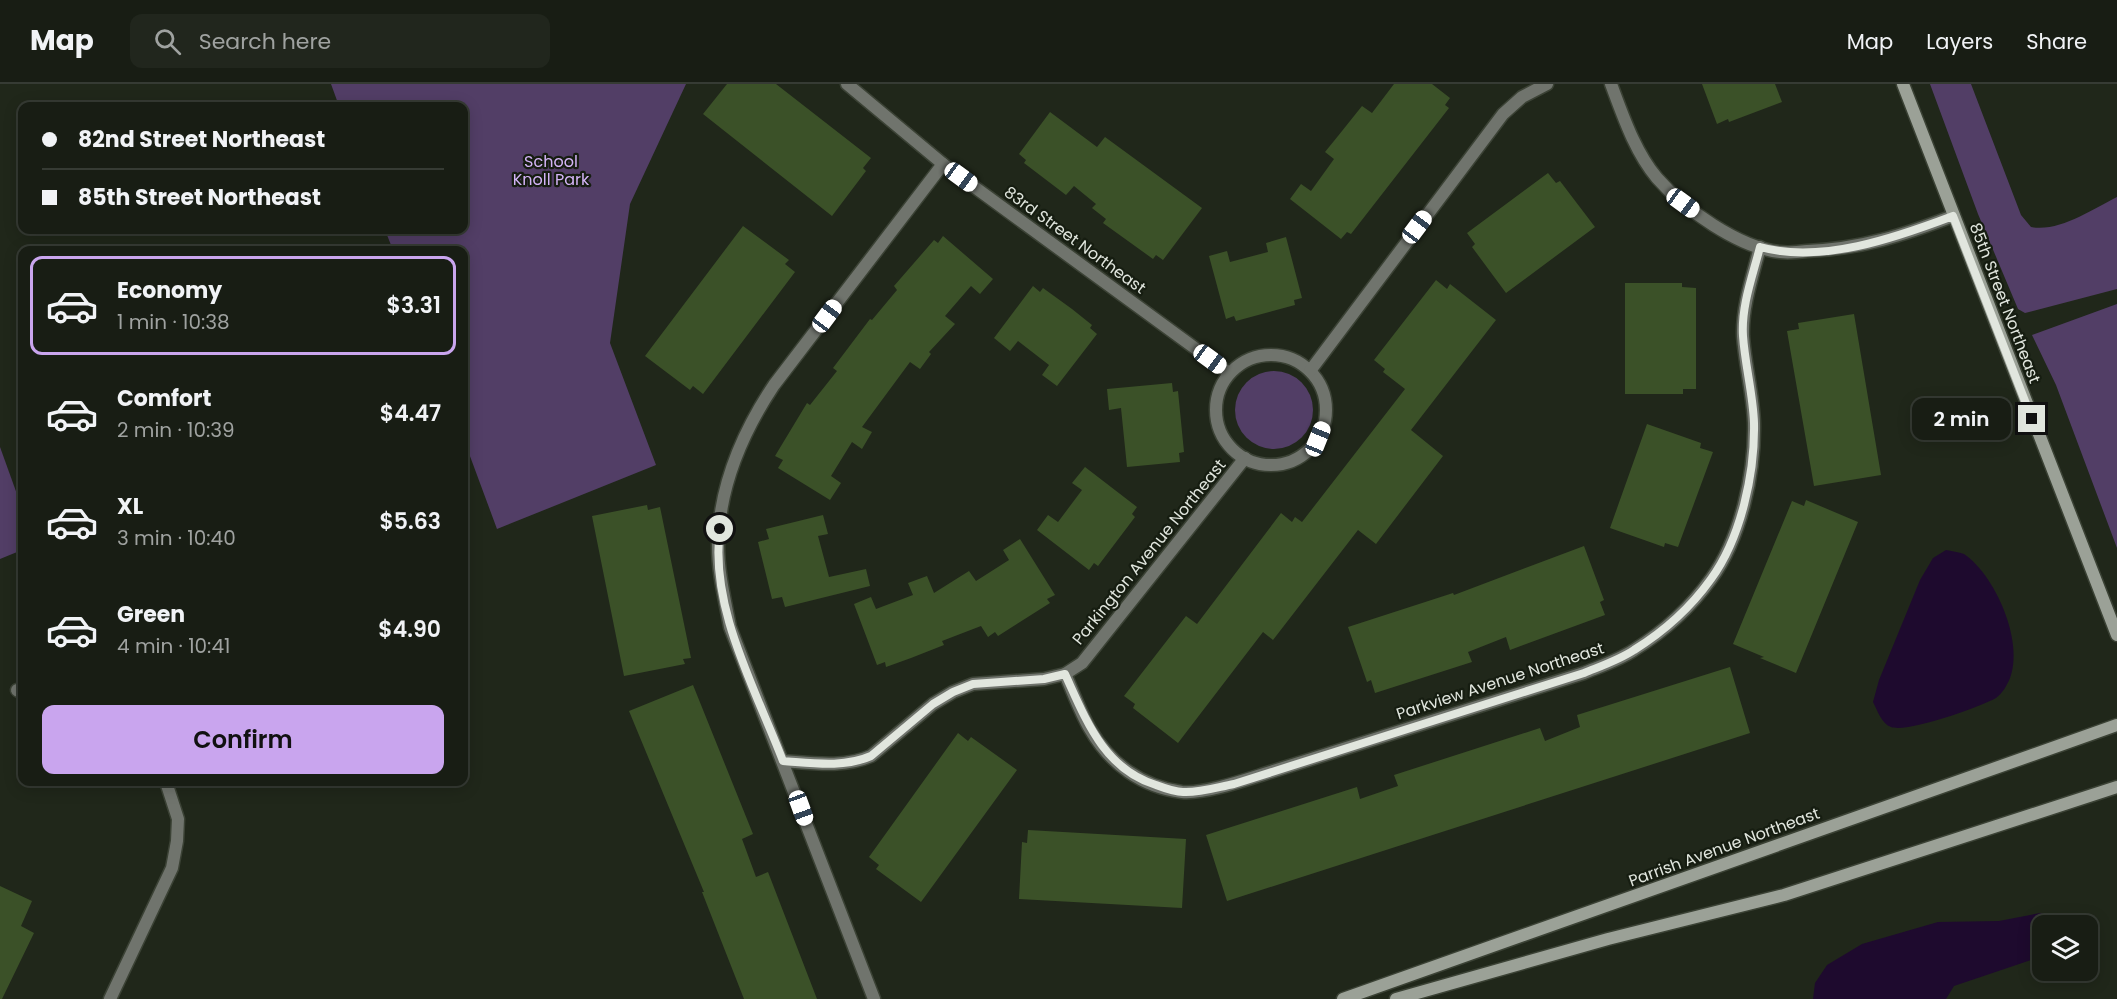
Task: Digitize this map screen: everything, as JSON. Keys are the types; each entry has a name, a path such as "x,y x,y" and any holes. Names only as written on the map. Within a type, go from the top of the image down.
{"main road":[{"name":"85th Street Northeast","path":"1903,84 2117,635"},
{"name":"Parrish Avenue Northeast","path":"1342,999 2117,725"},
{"path":"1396,999 1608,939 1784,895 2117,787"}],"street":[{"name":"83rd Street Northeast","path":"847,84 943,164 1229,373"},
{"path":"1310,371 1503,114 1522,97 1547,84"},
{"path":"1611,84 1634,141 1657,177 1683,203 1713,225 1743,242 1780,252 1822,251 1863,246 1921,229 1953,216"},
{"path":"874,999 730,627 720,578 718,544 724,499 736,453 752,418 774,385 943,164"},
{"name":"Parkview Avenue Northeast","path":"1065,674 1090,729 1106,752 1124,770 1146,782 1184,792 1234,784 1412,728 1584,673 1632,651 1662,630 1712,578 1732,541 1745,502 1753,458 1754,422 1743,335 1744,313 1760,247"},
{"path":"1278,355 1295,360 1310,371 1321,386 1326,403 1325,422 1318,439 1306,453 1290,462 1272,465 1254,462 1238,454 1226,441 1218,424 1216,406 1220,389 1229,373 1244,362 1260,356 1278,355"},
{"name":"Parkington Avenue Northeast","path":"783,761 837,764 862,760 871,756 933,704 963,688 973,684 1044,679 1065,674 1082,663 1245,458"},
{"path":"110,999 172,868 178,819 167,786"}],"green space":[{"name":"School Knoll Park","path":"331,84 686,84 630,204 610,343 656,465 497,529 468,451 468,246 391,246 387,234 468,234 468,102 338,102"},
{"path":"1930,84 1971,84 2021,215 2031,227 2042,228 2064,223 2117,197 2117,289 2025,313 2018,309 1978,214"},
{"path":"2117,304 2117,548 2056,385 2032,335"},
{"path":"1266,371 1282,371 1296,377 1307,388 1313,402 1313,418 1307,432 1296,443 1282,449 1266,449 1252,443 1241,432 1235,418 1235,402 1241,388 1252,377"},
{"path":"0,447 18,497 18,552 0,559"}],"shaded area":[{"path":"1946,550 1964,554 1988,579 1998,597 2012,636 2014,655 2012,673 2002,692 1988,702 1927,723 1900,728 1891,727 1882,720 1873,702 1879,680 1920,580 1933,558"},
{"path":"2040,913 2055,915 2032,915 2032,960 1954,986 1946,999 1813,999 1815,983 1827,965 1862,944 1938,922 1999,921"}],"building":[{"path":"727,84 776,84 871,158 863,168 866,171 832,216 703,114"},
{"path":"1394,84 1432,84 1450,98 1445,105 1449,108 1351,234 1347,232 1341,239 1290,199 1301,184 1311,191 1334,159 1325,152 1362,106 1372,113"},
{"path":"1702,84 1775,84 1782,102 1729,122 1728,119 1717,124"},
{"path":"1050,112 1097,147 1105,137 1202,208 1163,260 1156,255 1153,259 1103,223 1106,219 1092,208 1096,204 1074,186 1066,195 1024,163 1026,160 1019,154"},
{"path":"1548,173 1556,183 1560,181 1595,227 1506,293 1472,247 1475,244 1467,233"},
{"path":"743,226 789,260 785,264 795,272 703,394 693,386 690,390 645,356"},
{"path":"943,236 993,279 980,294 971,286 945,316 955,324 929,352 931,354 920,369 910,362 862,427 872,432 862,449 852,442 831,476 841,483 830,500 778,468 783,460 775,456 807,403 810,405 837,371 833,368 870,319 872,320 897,290 894,286 934,240 938,243"},
{"path":"1286,237 1302,298 1294,300 1295,305 1236,321 1234,316 1226,319 1209,256 1227,251 1230,262 1268,252 1266,243"},
{"path":"1436,280 1447,289 1450,284 1496,320 1411,430 1443,456 1376,544 1358,530 1273,640 1263,632 1178,743 1133,708 1135,704 1124,696 1186,616 1197,624 1281,513 1292,522 1295,517 1302,522 1405,389 1383,372 1385,369 1374,360"},
{"path":"1625,283 1682,283 1682,287 1696,288 1696,389 1683,389 1683,394 1625,394"},
{"path":"1033,286 1040,292 1043,288 1072,309 1092,325 1090,328 1097,334 1057,386 1042,375 1049,365 1018,341 1010,351 994,338"},
{"path":"1854,314 1881,475 1814,486 1787,331 1799,329 1798,323"},
{"path":"1172,383 1173,392 1178,391 1184,452 1179,453 1180,462 1127,467 1121,408 1109,410 1107,389"},
{"path":"1647,424 1701,443 1700,448 1713,452 1678,547 1665,543 1664,547 1610,528"},
{"path":"1085,467 1137,507 1132,514 1135,517 1098,566 1094,563 1089,570 1037,530 1048,515 1058,522 1082,490 1072,483"},
{"path":"1806,500 1858,522 1796,673 1733,644 1792,501 1804,506"},
{"path":"647,505 648,510 660,507 691,658 683,659 685,664 624,676 592,516"},
{"path":"823,515 828,534 818,536 829,577 866,569 870,586 785,607 782,597 772,599 758,542 769,539 766,529"},
{"path":"1020,539 1055,595 1047,599 1050,603 998,636 995,632 988,637 981,626 942,641 944,645 911,658 886,667 885,662 877,665 854,604 871,597 876,609 913,595 908,583 927,576 934,593 969,571 976,581 1009,560 1003,550"},
{"path":"1584,546 1604,600 1600,602 1605,615 1510,650 1506,637 1468,652 1472,662 1375,693 1371,680 1367,682 1348,627 1453,593 1454,595"},
{"path":"1730,667 1750,733 1227,901 1206,835 1357,787 1360,799 1398,786 1394,775 1540,728 1545,741 1580,727 1577,715"},
{"path":"693,685 753,834 742,839 756,877 768,872 817,999 744,999 702,892 704,892 629,711"},
{"path":"958,733 968,741 971,737 1017,770 921,902 876,869 879,865 869,857"},
{"path":"1028,830 1186,839 1182,908 1019,899 1022,842 1027,843"},
{"path":"0,886 32,901 21,926 34,933 2,999 0,999"}],"route":[{"path":"720,529 718,544 720,578 730,627 783,761 846,764 862,760 871,756 933,704 953,692 973,684 1044,679 1065,674 1090,729 1106,752 1124,770 1146,782 1184,792 1234,784 1584,673 1632,651 1662,630 1712,578 1732,541 1745,502 1753,458 1754,422 1743,335 1744,313 1760,247 1780,252 1822,251 1863,246 1921,229 1953,216 2032,419"}]}
